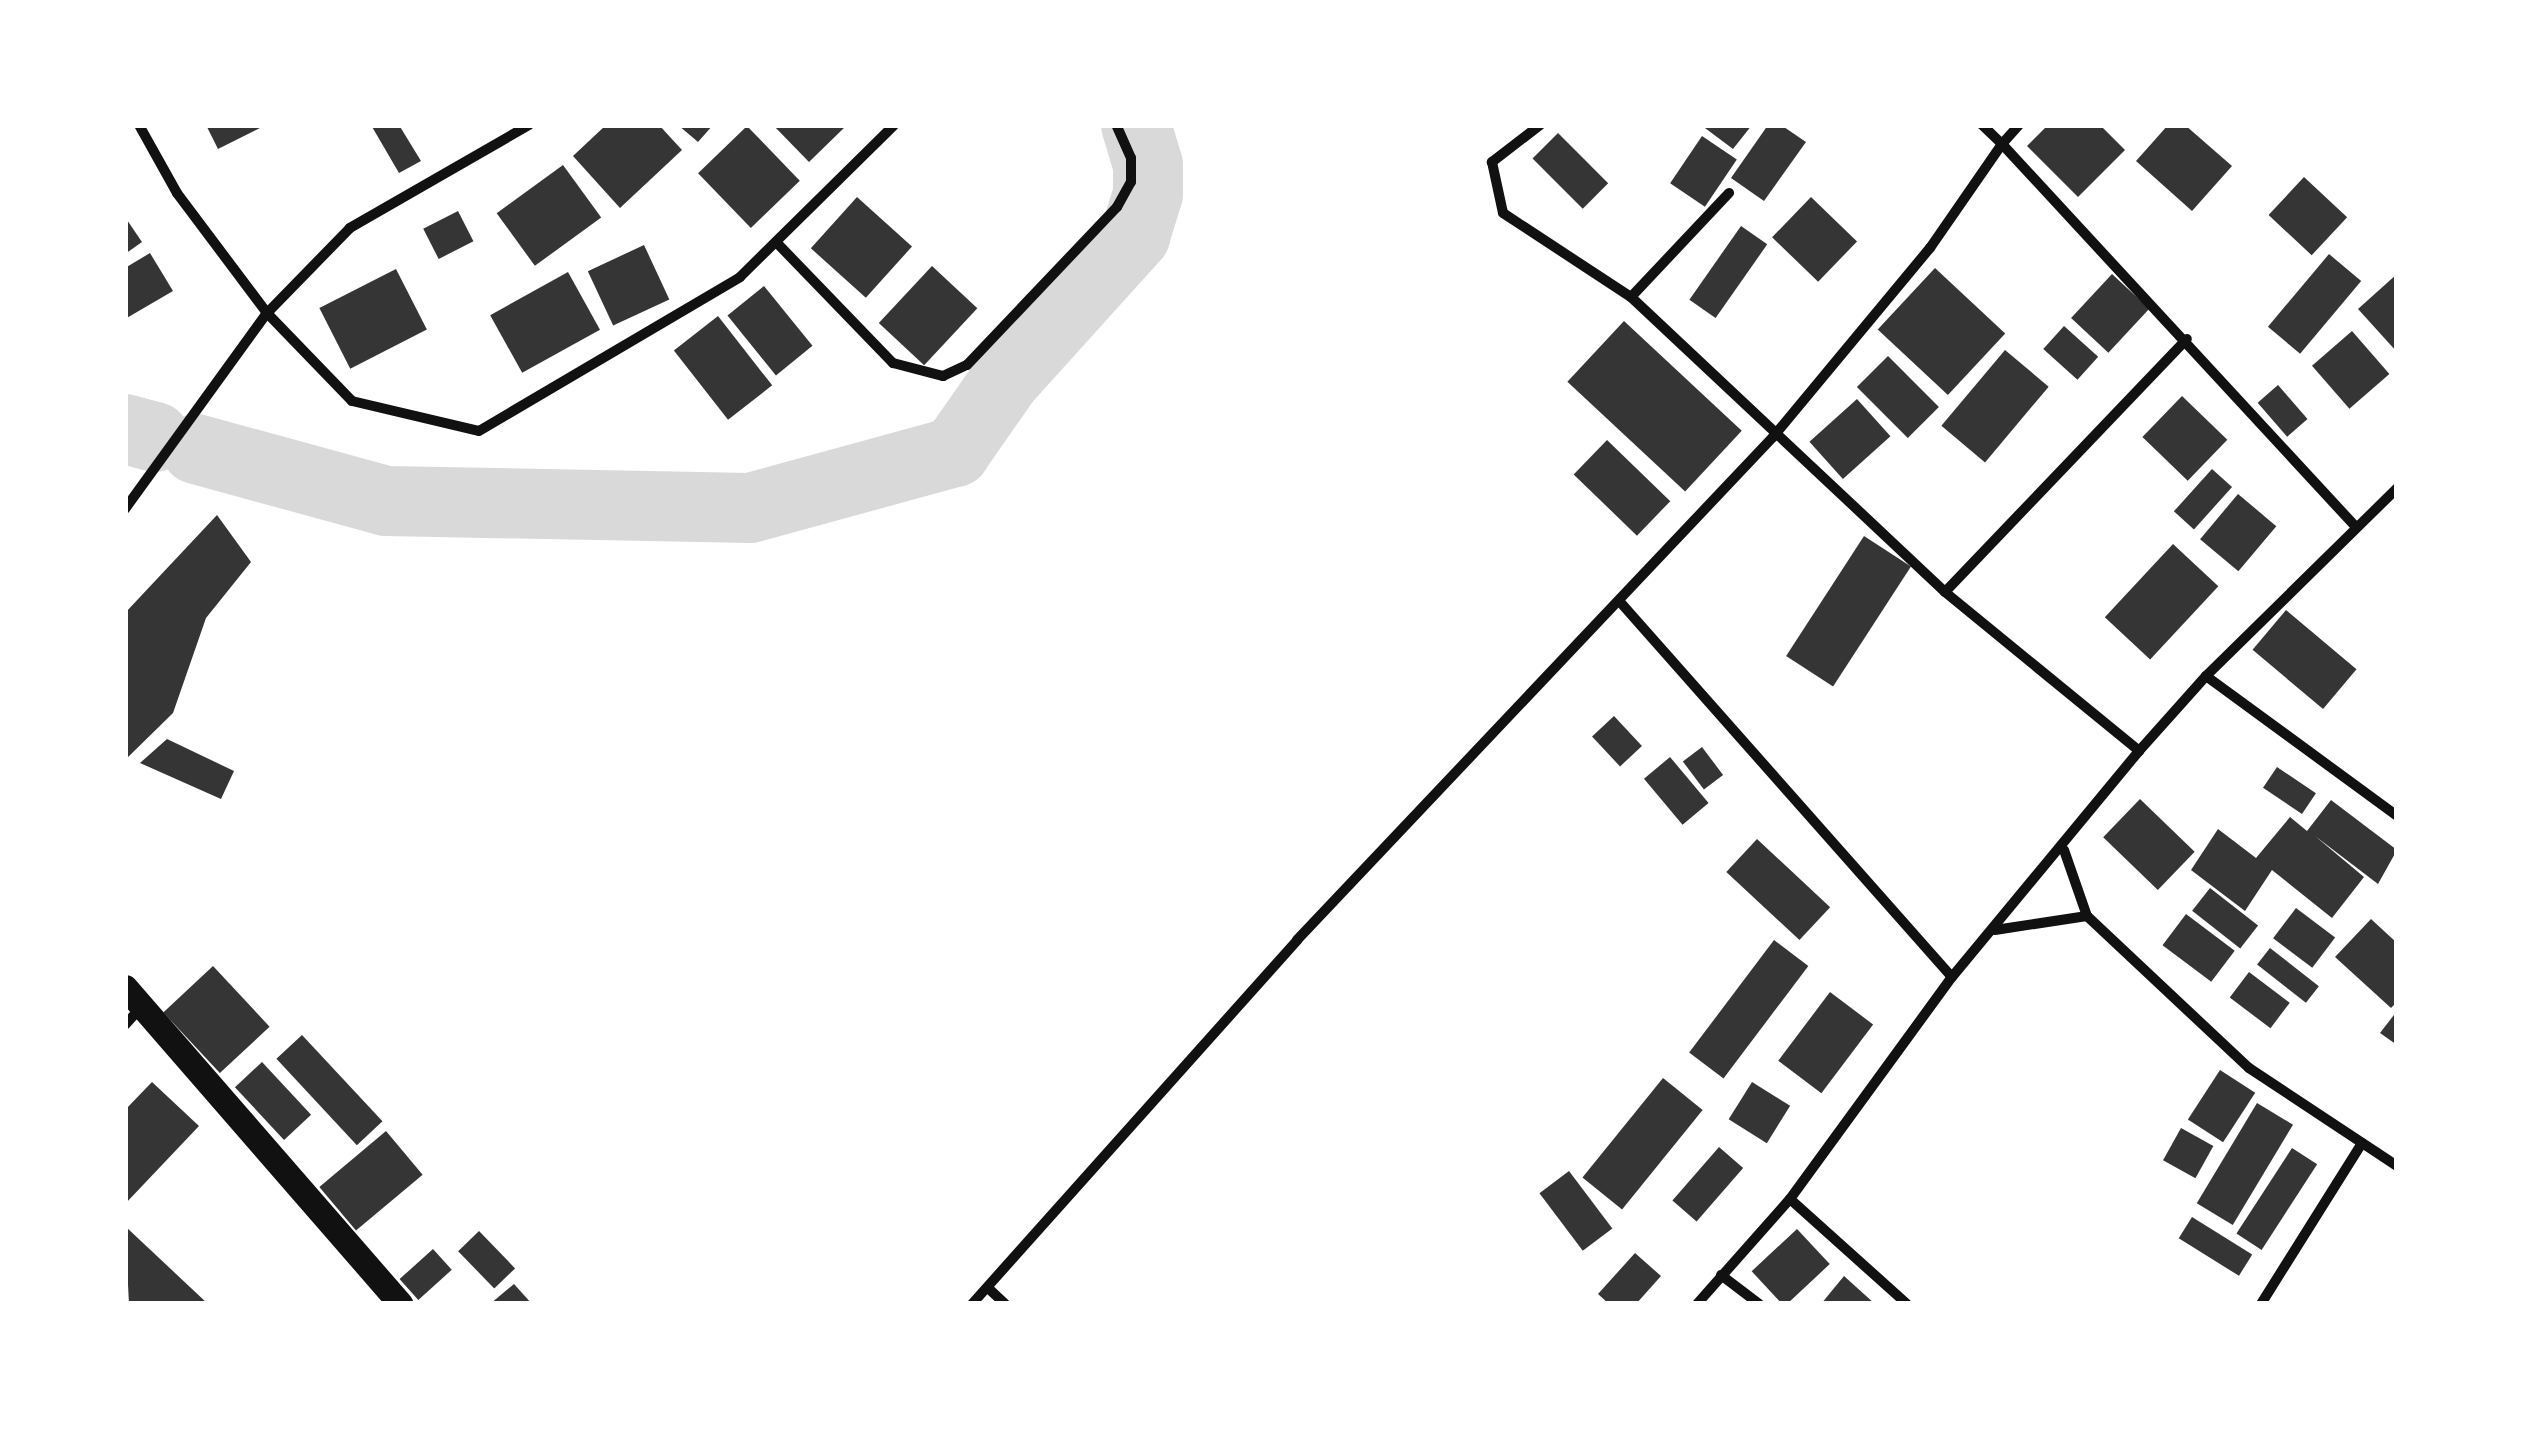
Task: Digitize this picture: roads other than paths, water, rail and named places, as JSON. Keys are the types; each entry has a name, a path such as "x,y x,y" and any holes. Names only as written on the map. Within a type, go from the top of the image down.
{"main road":[{"path":"131,1006 400,1304"}],"street":[{"path":"139,125 177,194 267,314 352,401 479,431 740,276 894,125"},
{"path":"125,508 267,314 350,228 529,125"},
{"path":"777,242 892,363 943,376 967,365 1118,207 1131,182 1131,158 1116,125"},
{"path":"1982,125 2187,338 2355,526"},
{"path":"972,1304 1297,940 1622,603 1773,436 1930,248 2019,125"},
{"path":"1533,127 1492,162 1504,213 1631,297 1773,436 1945,592 2140,752"},
{"path":"1631,297 1729,193"},
{"path":"1945,592 2187,338"},
{"path":"1697,1304 1790,1199 1952,978 2064,850 2140,752 2206,676 2397,488"},
{"path":"1622,603 1952,978"},
{"path":"2206,676 2397,816"},
{"path":"2064,850 2087,916 2249,1068 2397,1166"},
{"path":"1995,930 2087,916"},
{"path":"2261,1304 2362,1143"},
{"path":"1790,1199 1907,1304"},
{"path":"1720,1274 1759,1304"},
{"path":"988,1288 1005,1304"}],"waterway":[{"path":"196,449 386,501 750,508 955,452 1006,379 1135,236 1148,194 1148,165 1136,125"},
{"path":"125,429 155,437"}]}
